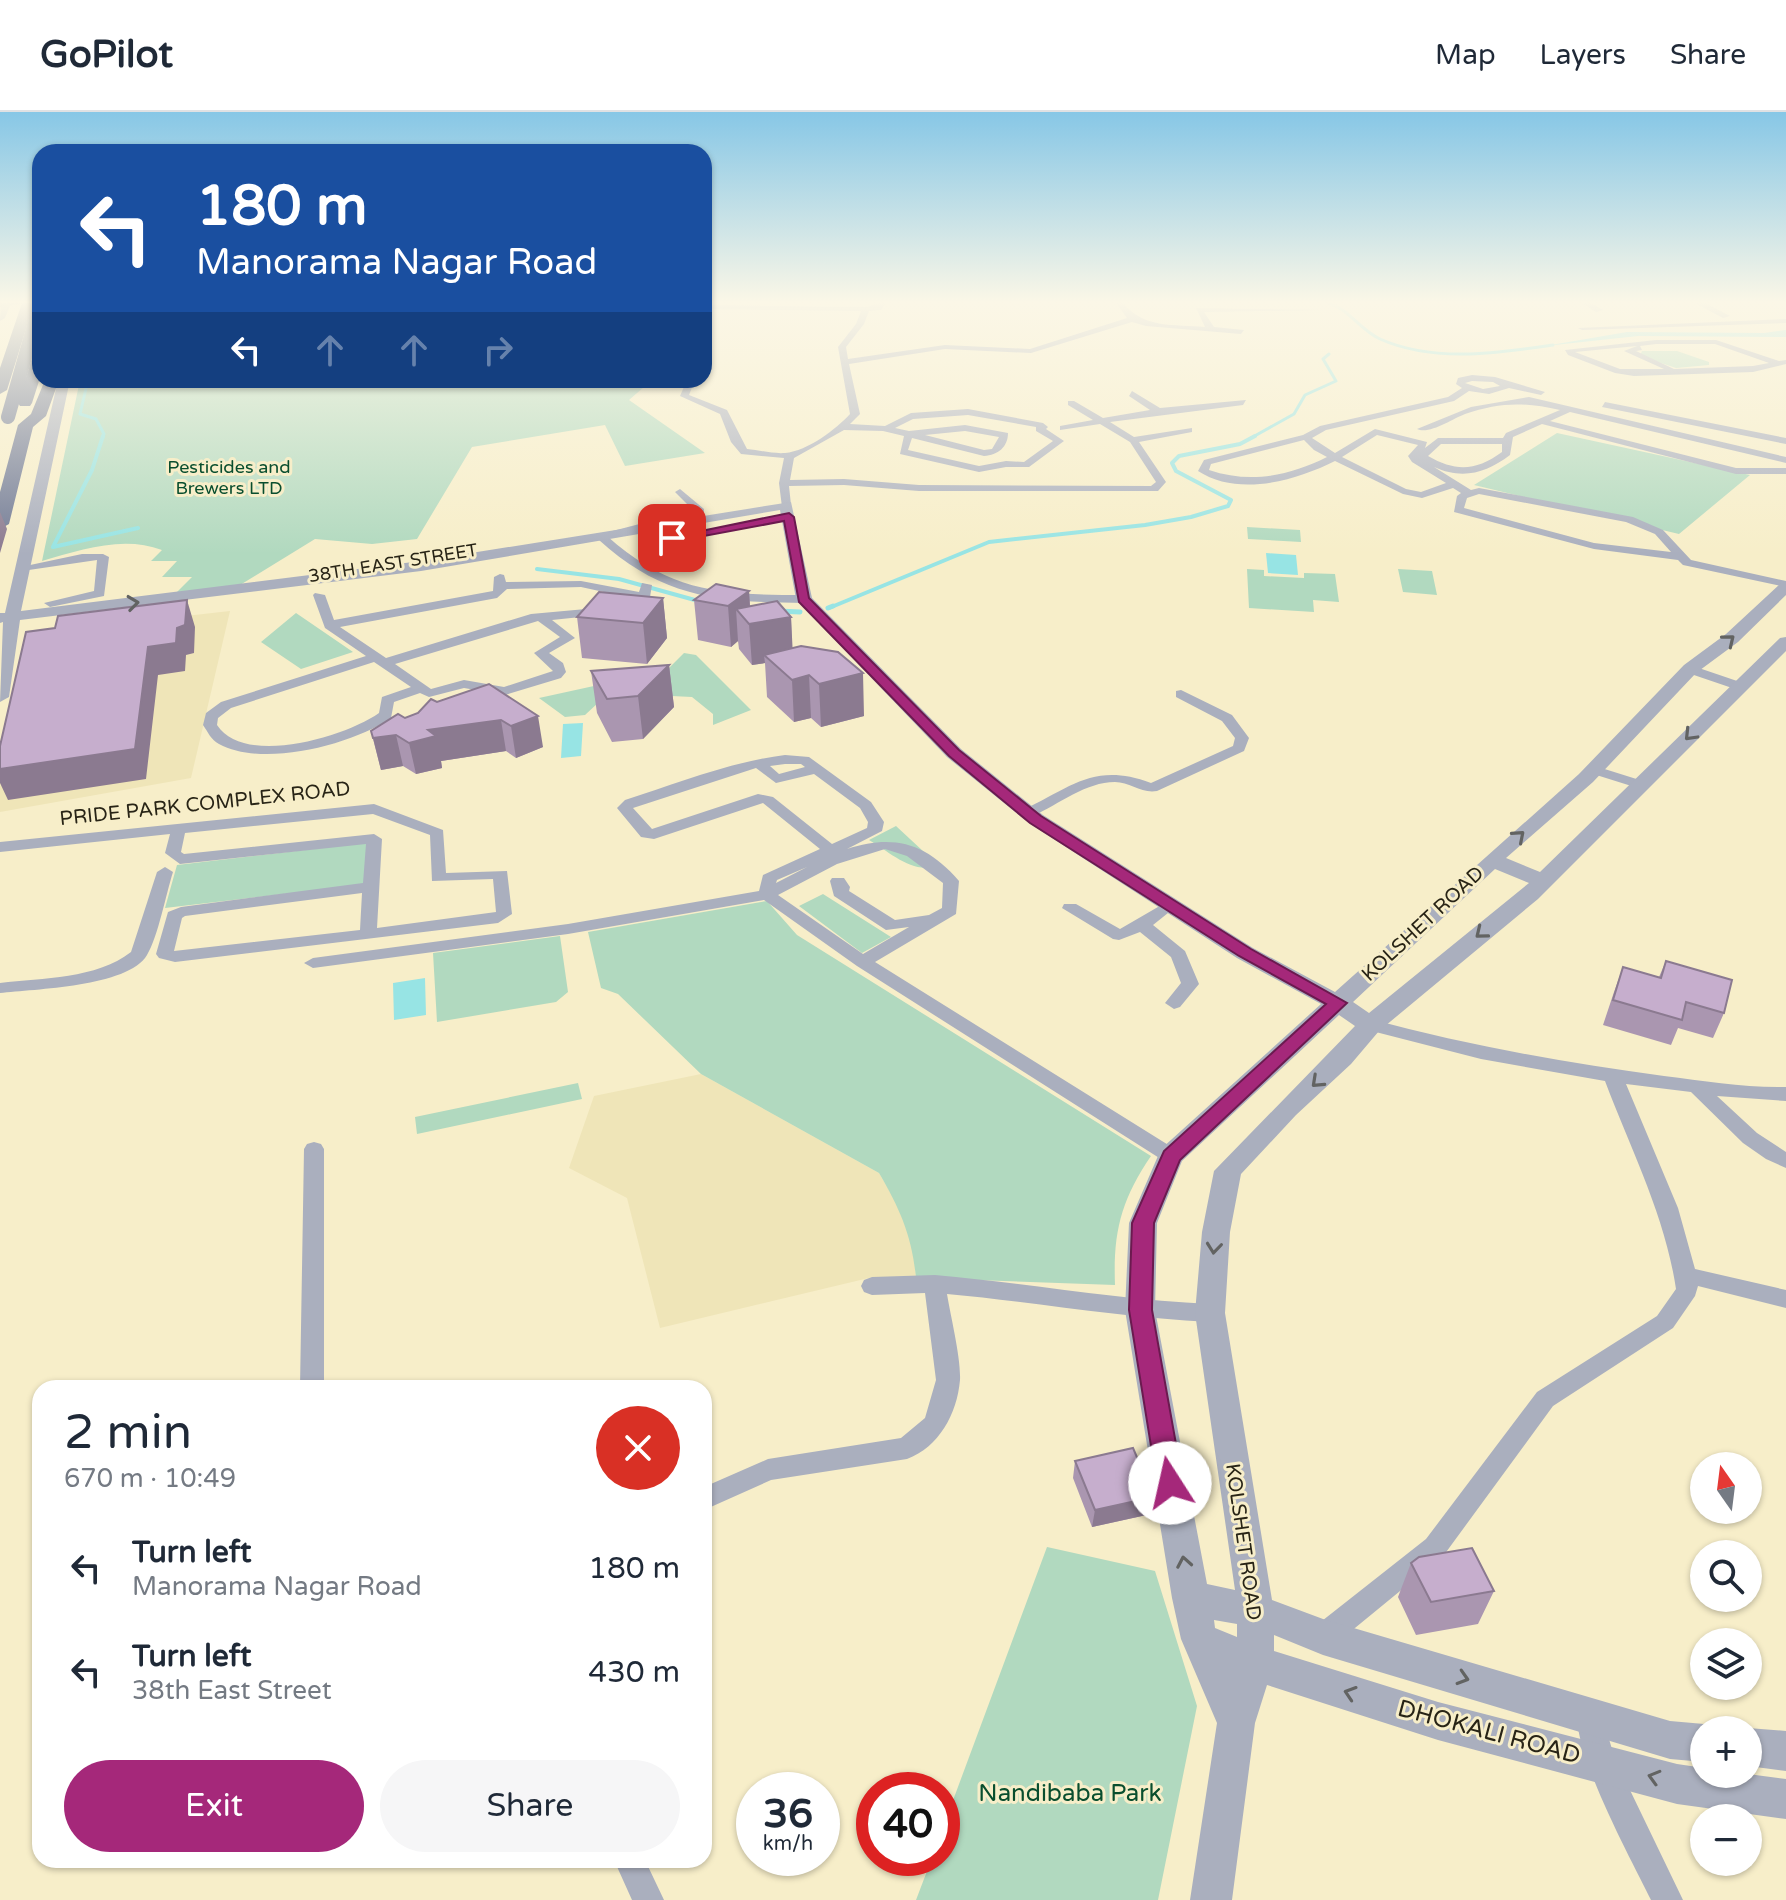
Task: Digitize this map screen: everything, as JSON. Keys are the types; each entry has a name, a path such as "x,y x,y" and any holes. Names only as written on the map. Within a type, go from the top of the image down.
{"main road":[{"path":"0,524 23,386"},
{"path":"15,422 28,386"},
{"path":"15,422 38,416 55,388"}],"street":[{"path":"688,388 684,396 724,412 736,442 744,452 789,456 819,443 843,427 855,414 848,386"},
{"path":"1309,437 1323,428 1451,399 1468,388 1485,391 1503,387 1786,460"},
{"path":"0,697 5,625 22,568 56,388"},
{"path":"1416,424 1473,401 1485,391"},
{"path":"1132,394 1189,430 1133,440"},
{"path":"1786,451 1577,405 1529,400 1493,402 1416,424 1309,437 1229,454 1207,462 1203,471 1232,480 1271,479 1340,457 1375,432 1424,444 1413,456 1415,460 1428,471 1467,492 1492,492 1629,519 1659,532 1687,563 1786,585"},
{"path":"1063,428 1158,411 1243,402"},
{"path":"784,483 844,482 919,488 1158,488 1161,482 1133,440 1071,403"},
{"path":"1598,403 1786,441"},
{"path":"1438,441 1422,457 1443,470 1459,473 1491,466 1507,453 1509,435 1577,405"},
{"path":"886,429 911,416 968,412 1040,425 1043,427 1039,429 1059,441 1026,465 1006,464 974,470 903,452 909,434"},
{"path":"1398,413 1438,441 1507,441"},
{"path":"1541,421 1736,471 1786,471"},
{"path":"843,427 886,429 984,453 995,452 1005,435 957,428 909,434"},
{"path":"1309,437 1317,448 1403,491 1422,495 1454,484"},
{"path":"789,456 784,483 804,599 954,753 1028,813 1245,953 1338,1003 1370,1025 1445,1047 1614,1078 1786,1094"},
{"path":"606,541 700,511 680,492"},
{"path":"1467,492 1462,496 1458,510 1594,546 1682,557"},
{"name":"38TH EAST STREET","path":"5,625 223,599 787,511"},
{"path":"606,541 648,575 702,593 738,599 804,599"},
{"name":"38TH EAST STREET","path":"223,599 319,595 606,541"},
{"path":"22,568 82,557 103,557 100,594 50,603"},
{"path":"329,625 497,594 501,591 500,582 581,584 645,591 634,608 541,617 226,705 211,716 210,725 221,740 243,746 282,748 315,745 377,724 386,715 387,700 430,694 464,684 505,691 556,675 560,672 558,666 540,653 569,638 541,617"},
{"name":"KOLSHET ROAD","path":"1236,1723 1199,1639 1140,1310 1143,1223 1171,1156 1492,860 1595,770 1690,669 1732,638 1786,585"},
{"path":"319,595 329,625 430,694"},
{"name":"KOLSHET ROAD","path":"1211,1900 1236,1723 1255,1663 1256,1611 1210,1313 1216,1232 1228,1171 1287,1109 1342,1058 1370,1025 1543,881 1786,642"},
{"path":"1690,669 1738,686"},
{"path":"1028,813 1103,779 1124,778 1138,786 1152,788 1239,748 1242,738 1227,718 1181,694"},
{"path":"767,895 769,878 874,831 876,822 866,805 804,760 792,758 758,763 630,803 625,808 646,834 654,834 758,798 768,800 830,850"},
{"path":"1595,770 1641,785"},
{"path":"368,932 374,809"},
{"name":"PRIDE PARK COMPLEX ROAD","path":"0,847 374,809 438,833 438,878 501,874 504,914 498,918 175,957 165,954 174,916 181,912 371,887"},
{"path":"178,831 173,853 180,859 374,839"},
{"path":"313,963 568,929 767,895 871,847 900,846 951,881 950,910 933,923 863,962"},
{"path":"1492,860 1543,881"},
{"path":"0,988 86,975 132,962 139,954 165,872"},
{"path":"838,881 842,887 840,893 892,926 908,925 916,919 933,923"},
{"path":"767,895 863,962 1171,1156"},
{"path":"1070,908 1119,935 1142,925 1170,905"},
{"path":"1142,925 1179,955 1190,984 1174,1003"},
{"path":"1323,1637 1435,1547 1545,1399 1665,1322 1687,1290 1682,1249 1614,1078"},
{"path":"1697,1087 1723,1114 1773,1155 1786,1161"},
{"path":"312,1380 314,1149"},
{"path":"1686,1275 1786,1299"},
{"path":"872,1286 935,1284 1015,1291 1140,1310 1210,1313"},
{"path":"712,1495 768,1470 907,1448 936,1424 948,1380 935,1284"},
{"name":"DHOKALI ROAD","path":"1190,1598 1256,1611 1323,1637 1670,1740 1690,1742"},
{"name":"DHOKALI ROAD","path":"1199,1639 1255,1663 1438,1721 1677,1784 1786,1799"},
{"path":"1589,1716 1601,1762 1667,1900"},
{"path":"1762,1748 1786,1751"},
{"path":"633,1868 648,1900"}],"shaded area":[{"path":"230,611 191,778 0,812 0,787 34,633"},
{"path":"701,1074 879,1173 896,1202 913,1243 916,1278 873,1277 660,1328 627,1198 569,1168 594,1096"}],"green space":[{"name":"Pesticides and Brewers LTD","path":"78,388 643,388 629,400 705,453 625,466 605,425 472,447 417,539 372,544 315,539 240,585 176,593 192,577 162,577 177,561 151,561 162,550 132,544 102,546 42,561"},
{"path":"1557,433 1750,475 1679,534 1474,485"},
{"path":"1247,527 1300,530 1301,542 1248,539"},
{"path":"1247,569 1264,570 1264,576 1304,578 1304,573 1335,574 1339,602 1313,600 1314,612 1249,608"},
{"path":"1398,569 1432,571 1437,595 1403,592"},
{"path":"296,613 353,652 301,669 261,642"},
{"path":"684,653 696,655 751,710 713,725 713,714 692,697 651,695 599,702 585,715 565,717 539,698 667,670"},
{"path":"896,826 938,865 929,868 911,865 869,840"},
{"path":"373,842 369,884 165,908 177,865"},
{"path":"823,894 891,937 862,953 799,906"},
{"path":"767,901 797,935 1151,1156 1132,1187 1121,1217 1115,1285 916,1278 904,1223 879,1173 701,1074 618,994 601,988 588,932"},
{"path":"560,936 568,992 556,1002 437,1022 433,953"},
{"path":"578,1083 582,1099 417,1134 415,1117"},
{"name":"Nandibaba Park","path":"1047,1547 1155,1571 1197,1706 1158,1900 916,1900 925,1876 960,1876 960,1781"}],"water":[{"path":"1266,553 1296,555 1298,575 1268,573"},
{"path":"583,723 581,756 561,758 563,724"},
{"path":"425,978 426,1015 394,1020 393,983"}],"building":[{"path":"716,584 749,591 728,606 694,600"},
{"path":"599,592 663,598 643,623 577,617"},
{"path":"187,600 185,625 177,628 176,643 148,647 135,749 0,769 0,746 26,632 55,628 58,616"},
{"path":"777,601 791,617 749,624 736,609"},
{"path":"801,646 838,652 863,673 819,684 809,675 792,680 764,655"},
{"path":"669,665 638,696 607,699 591,671"},
{"path":"489,684 538,716 511,726 501,720 428,730 436,736 409,743 396,735 373,738 371,731 398,714 405,718 418,713 431,699 437,702"},
{"path":"1666,961 1732,980 1724,1013 1686,1002 1682,1020 1613,1000 1623,967 1661,978"},
{"path":"1133,1448 1154,1497 1095,1510 1075,1461"},
{"path":"1472,1548 1494,1591 1431,1602 1411,1563 1419,1557"}],"waterway":[{"path":"1251,438 1294,414 1305,395 1324,386"},
{"path":"86,388 80,414 96,419 103,438"},
{"path":"103,436 92,470 53,547 138,528"},
{"path":"829,608 989,542 1145,525 1191,517 1228,506 1231,500 1176,471 1172,463 1179,456 1240,444 1255,436"},
{"path":"537,569 619,579 702,602"},
{"path":"828,608 833,606"},
{"path":"778,611 800,612"}],"route":[{"path":"672,538 789,517 804,599 954,753 1036,819 1245,953 1338,1003 1171,1156 1143,1223 1140,1310 1170,1483"}]}
